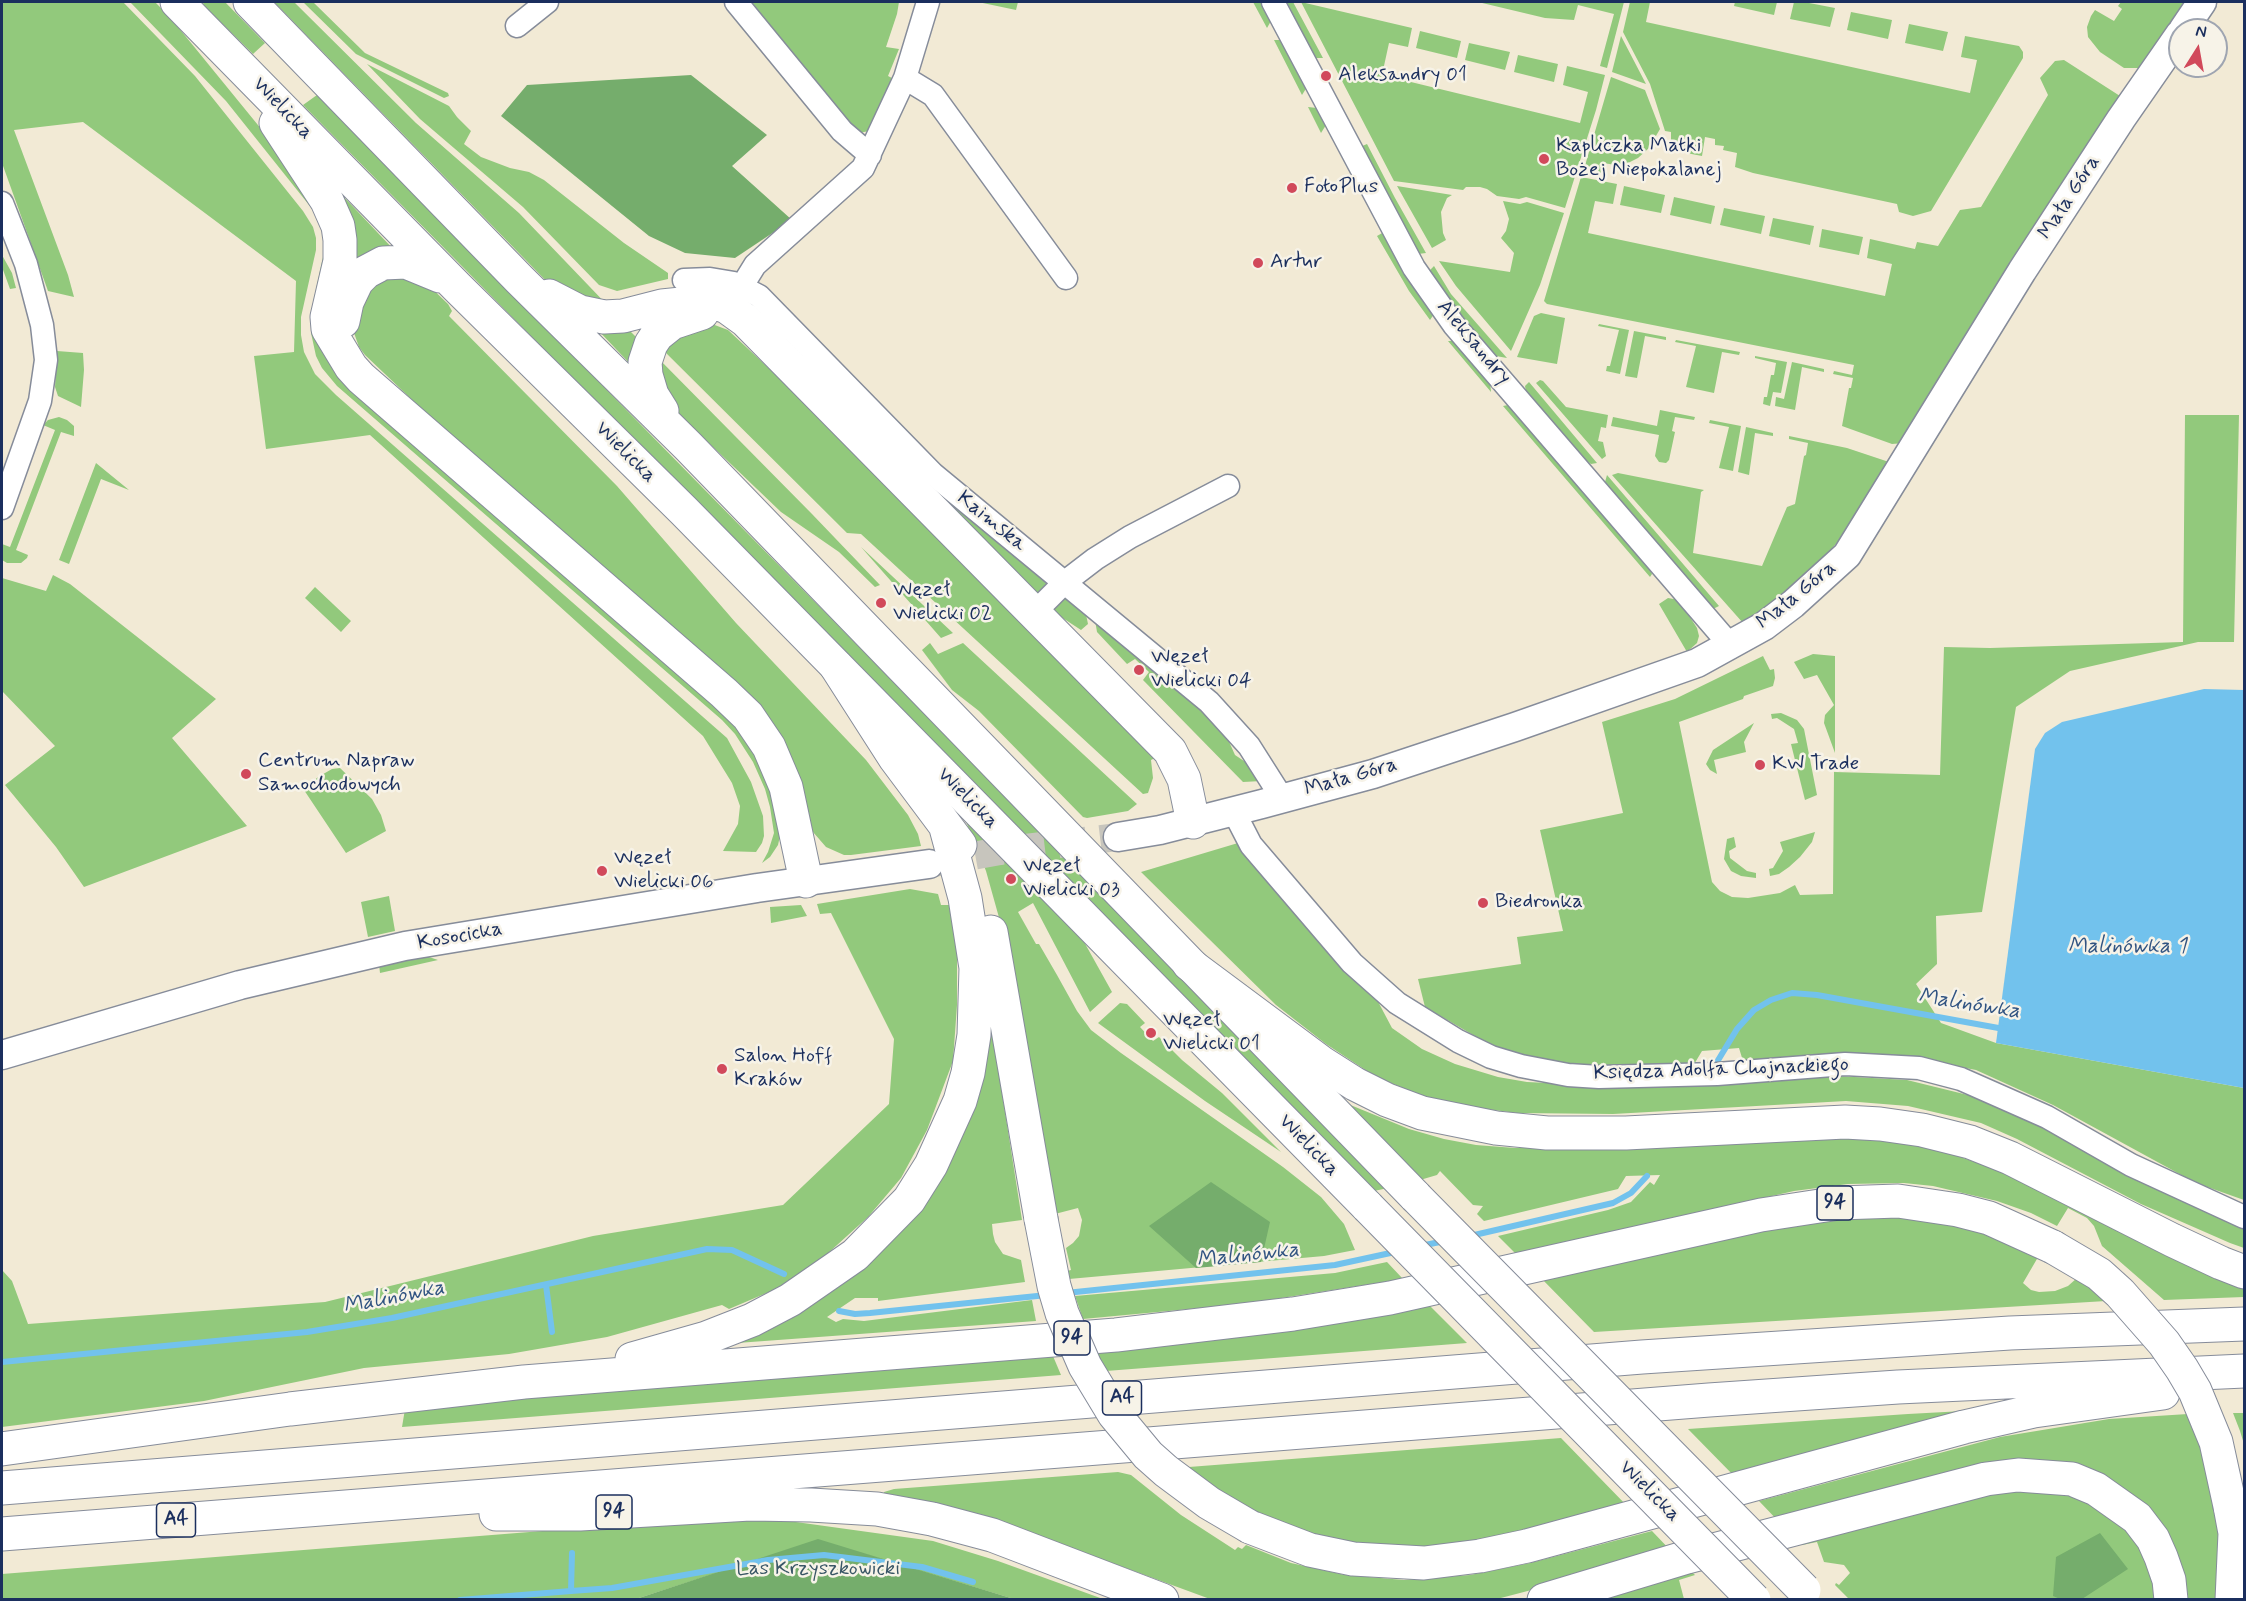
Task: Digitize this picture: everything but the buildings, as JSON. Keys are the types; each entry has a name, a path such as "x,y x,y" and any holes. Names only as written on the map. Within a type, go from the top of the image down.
{"main road":[{"name":"Wielicka","path":"177,2 457,287 684,511 1754,1599"},
{"name":"Wielicka","path":"250,2 519,279 688,446 1416,1197 1812,1596"},
{"path":"238,64 334,214 339,233 340,252 327,317 328,329 351,367 748,716 769,747 786,787 806,881"},
{"path":"339,346 344,315 352,290 366,272 383,263 393,261 415,264 457,287"},
{"path":"519,279 565,306 596,316 623,316 662,306 701,301 719,303 739,300"},
{"path":"688,446 652,395 646,375 647,354 657,335 672,323 683,318 718,310 739,300"},
{"path":"739,300 754,327 1170,751 1184,779 1193,822"},
{"path":"836,666 895,758 964,849 972,867 993,939 1054,1286 1085,1366 1114,1414 1142,1448 1166,1471 1209,1503 1250,1527 1302,1547 1353,1559 1424,1563 1480,1557 1964,1427 2034,1412 2244,1380"},
{"path":"524,1382 633,1359 706,1338 752,1320 790,1300 855,1255 909,1200 931,1165 960,1101 968,1073 974,1035 975,958 965,898 946,828"},
{"path":"1189,964 1322,1063 1387,1101 1422,1113 1496,1128 1547,1133 1626,1133 1729,1126 1845,1122 1922,1130 1970,1142 2010,1158 2172,1240 2244,1272"},
{"name":"94","path":"2,1449 290,1409 524,1382 1116,1335 1293,1314 1390,1298 1761,1215 1839,1203 1898,1202 1958,1210 1989,1218 2053,1246 2099,1274 2120,1293 2164,1342 2195,1391 2217,1442 2235,1533 2232,1599"},
{"name":"A4","path":"2,1488 1642,1357 2010,1333 2244,1324"},
{"name":"A4","path":"2,1534 1709,1400 1909,1386 2244,1371"},
{"path":"1544,1599 1687,1557 1986,1479 2018,1475 2072,1479 2096,1489 2137,1518 2153,1539 2161,1557 2169,1580 2171,1599"},
{"name":"94","path":"350,1506 514,1514 580,1514 750,1504 877,1509 932,1519 992,1535 1162,1599"}],"street":[{"path":"517,26 547,2"},
{"path":"736,2 842,131 870,155"},
{"path":"739,300 755,265 862,168 905,78 928,2"},
{"name":"Aleksandry","path":"1273,2 1414,268 1447,315 1730,645"},
{"name":"Mała Góra","path":"2191,18 2202,2"},
{"name":"Mała Góra","path":"1118,837 1160,830 1234,812 1373,774 1654,680 1697,663 1764,626 1793,604 1847,555 2016,280 2168,51"},
{"path":"905,78 933,95 1066,278"},
{"path":"2,204 26,264 42,325 46,360 40,401 2,508"},
{"name":"Kaimska","path":"684,280 711,279 739,300 759,296 933,474 1209,702 1249,746 1282,798"},
{"path":"1034,613 1065,582 1130,537 1228,486"},
{"name":"Księdza Adolfa Chojnackiego","path":"1234,812 1251,845 1352,963 1397,1004 1458,1041 1491,1057 1521,1066 1568,1075 1599,1077 1717,1074 1845,1064 1919,1068 1961,1079 2047,1117 2131,1165 2244,1216"},
{"name":"Kosocicka","path":"2,1055 240,985 405,946 563,919 929,864"}],"green space":[{"path":"2,2 123,2 195,76 303,211 313,227 316,250 301,317 301,335 304,352 315,374 336,395 727,738 751,782 763,816 764,836 756,852 723,851 738,824 740,806 732,783 703,736 370,435 266,449 254,356 294,352 296,281 83,122 14,130 74,297 48,291 2,163"},
{"path":"130,2 155,2 169,16 321,205 330,228 334,251 320,310 319,334 327,358 334,369 718,704 742,730 764,763 781,819 782,827 778,845 770,857 762,863 774,833 770,807 753,762 735,734 722,720 337,386 322,368 316,356 311,333 311,312 325,248 322,227 317,215 226,101"},
{"path":"225,2 265,43 253,54 204,6 203,3"},
{"path":"274,2 294,2 416,123 519,213 612,310 555,290"},
{"path":"303,2 313,2 365,53 448,93 449,96 444,98 356,54"},
{"path":"753,2 899,2 886,47 899,49 888,76 894,79 869,131 859,133 849,129 752,5"},
{"path":"978,2 1018,2 1016,10"},
{"path":"1253,2 1262,2 1271,21 1267,28"},
{"path":"1287,2 1293,2 1323,58 1313,58"},
{"path":"1301,2 1412,28 1408,47 1389,43 1382,75 1580,123 1588,92 1563,85 1567,66 1605,75 1565,208 1526,197 1519,199 1497,196 1480,187 1466,187 1463,190 1394,181"},
{"path":"1478,2 1624,2 1607,68 1600,66 1614,14 1578,5 1574,20 1545,18"},
{"path":"1630,2 1650,2 1646,22 1970,93 1977,60 1961,57 1965,36 2019,46 2023,52 2023,58 1931,211 1913,216 1899,212 1897,204 1753,173 1735,167 1737,153 1723,150 1724,146 1715,145 1715,139 1705,137 1702,156 1671,150 1671,132 1665,131 1650,84 1623,32"},
{"path":"1735,2 1777,2 1774,15 1734,6"},
{"path":"1794,2 1835,8 1830,27 1790,19"},
{"path":"2121,2 2189,2 2178,18 2168,18 2168,34 2145,68 2124,68 2100,52 2088,37 2087,27 2095,10 2114,21 2122,9 2118,6"},
{"path":"1851,12 1892,20 1888,39 1847,30"},
{"path":"1909,24 1948,32 1943,51 1905,43"},
{"path":"1420,31 1461,41 1457,58 1416,48"},
{"path":"1621,36 1646,84 1612,72"},
{"path":"1274,40 1282,40 1307,87 1302,95"},
{"path":"1469,43 1510,52 1505,70 1465,60"},
{"path":"1518,55 1558,64 1554,82 1514,72"},
{"path":"2064,60 2120,96 1904,443 1892,444 1842,426 1853,378 1833,374 1834,371 1852,375 1854,365 1547,304 1544,301 1581,177 1617,184 1613,204 1595,201 1588,233 1885,296 1892,264 1867,258 1870,239 1915,249 1917,242 1938,246 1960,210 1981,207 2048,95 2040,78 2055,61"},
{"path":"367,64 449,106 471,131 464,144 481,157 510,168 529,172 544,180 624,243 668,273 668,279 617,291 599,285 523,207 420,119"},
{"path":"691,75 767,135 732,166 792,220 735,258 685,253 649,236 501,116 527,85"},
{"path":"1611,77 1645,90 1660,129 1649,148 1638,158 1622,166 1603,163 1601,173 1584,169"},
{"path":"317,95 1388,1188 1374,1191 303,105"},
{"path":"1308,107 1317,108 1326,125 1321,133"},
{"path":"1367,144 1426,253 1418,254 1360,147"},
{"path":"325,177 395,251 358,268"},
{"path":"1397,186 1452,195 1447,198 1441,212 1446,240 1432,248"},
{"path":"1624,186 1665,195 1661,213 1620,205"},
{"path":"1674,197 1715,206 1711,224 1670,215"},
{"path":"1503,201 1520,204 1527,202 1564,213 1540,285 1511,351 1456,286 1439,261 1510,272 1514,253 1501,238 1506,231 1509,219"},
{"path":"1724,208 1765,216 1761,234 1720,225"},
{"path":"1773,218 1814,226 1810,245 1769,236"},
{"path":"1822,229 1863,237 1859,255 1819,247"},
{"path":"1384,232 1434,314 1430,320 1409,291 1377,236"},
{"path":"2,255 12,273 16,288 10,289 2,267"},
{"path":"1434,266 1451,294 1507,358 1496,356 1445,296 1429,271"},
{"path":"420,277 448,304 452,311 449,316 617,486 736,623 866,760 908,815 918,834 921,846 851,855 844,855 826,847 813,832 803,791 448,434 365,355 359,347 353,330 371,279"},
{"path":"692,287 722,289 744,297 755,304 929,479 1049,579 1049,585 1041,593 1033,593 924,480 747,305 730,296 712,292 683,294 620,308 616,303 619,300 671,288 672,291"},
{"path":"1541,313 1565,318 1557,364 1517,357 1534,316"},
{"path":"623,324 642,343 633,367 596,328"},
{"path":"712,324 728,330 920,510 1155,758 1151,760 1153,778 1148,793 1143,794 861,534 847,533 660,347 672,334"},
{"path":"1599,324 1629,330 1620,374 1606,371 1607,366 1610,366 1619,330 1598,326"},
{"path":"1634,331 1666,337 1666,340 1645,336 1637,378 1625,376"},
{"path":"1676,340 1740,352 1739,355 1722,352 1714,393 1686,387 1696,346 1675,342"},
{"path":"1448,341 1454,341 1490,380 1491,392"},
{"path":"57,351 83,353 81,407 58,396 55,387"},
{"path":"656,356 880,585 875,587 839,552 781,512 664,400"},
{"path":"1755,356 1787,362 1781,393 1773,392 1770,406 1763,404 1776,363 1755,358"},
{"path":"1792,362 1824,369 1824,372 1802,367 1795,410 1775,406 1776,397 1784,399"},
{"path":"1540,380 1566,407 1608,415 1606,428 1601,427 1598,441 1603,442 1606,456 1602,459 1536,383"},
{"path":"1529,382 1597,463 1591,464 1587,461 1526,392 1525,386"},
{"path":"1503,406 1513,407 1650,568 1652,574 1650,577"},
{"path":"1660,410 1695,417 1694,420 1675,417 1672,431 1675,432 1669,460 1666,463 1659,462 1655,456 1659,435 1611,426 1613,417 1657,426"},
{"path":"2185,415 2239,415 2234,642 2198,642 2070,671 2016,707 1982,912 1936,916 1937,964 1916,984 1941,1023 1996,1043 2244,1088 2244,1200 2196,1183 2053,1105 1976,1070 1897,1055 1845,1053 1743,1061 1739,1048 1702,1051 1693,1066 1567,1067 1492,1046 1425,1007 1418,979 1521,964 1517,937 1563,931 1540,830 1623,813 1602,722 1675,699 1763,656 1770,670 1774,669 1773,686 1679,722 1712,882 1720,891 1732,897 1748,898 1780,893 1795,885 1800,895 1833,894 1834,772 1940,775 1944,647 1990,648 2183,642"},
{"path":"59,417 74,426 74,436 61,432 16,550 28,555 27,558 21,563 7,563 2,560 2,544 10,547 55,430 43,425 48,420"},
{"path":"1710,420 1741,426 1733,471 1719,468 1729,427 1709,423"},
{"path":"1746,427 1773,433 1773,436 1755,433 1749,475 1738,472"},
{"path":"1789,436 1847,448 1889,462 1855,521 1819,564 1763,612 1743,623 1612,475 1618,473 1704,490 1701,492 1693,553 1762,566 1787,507 1795,504 1806,455 1808,443 1789,439"},
{"path":"96,463 129,490 101,479 69,564 59,560"},
{"path":"1607,475 1719,606 1713,609 1607,485 1605,482"},
{"path":"861,547 953,633 941,638"},
{"path":"53,575 70,584 216,699 172,738 247,826 84,887 56,847 5,785 55,746 2,691 2,578 46,591"},
{"path":"315,587 351,621 341,632 305,598"},
{"path":"1061,595 1084,605 1088,624 1081,630 1052,611"},
{"path":"1668,598 1679,600 1697,628 1699,636 1697,643 1687,652 1659,604"},
{"path":"1094,614 1222,726 1235,755 1256,769 1262,781 1243,782 1143,680 1149,672 1135,659 1127,664 1097,632"},
{"path":"930,643 938,654 963,643 1137,804 1128,811 1083,817 979,711 952,690 922,650"},
{"path":"1813,654 1835,656 1835,753 1824,723 1825,715 1834,705 1817,675 1804,679 1794,662"},
{"path":"1781,713 1797,720 1804,729 1817,795 1805,800 1791,744 1798,743 1794,729 1777,718 1772,719 1771,714"},
{"path":"1754,723 1744,742 1746,752 1714,760 1717,774 1710,770 1706,764 1713,750"},
{"path":"340,768 372,799 381,815 386,831 346,853 304,790 318,777 332,769"},
{"path":"963,814 1083,940 1112,992 1090,1012 1033,903 1018,912 1077,1011 1091,1030 1283,1167 1321,1197 1344,1224 1355,1250 1324,1256 1069,1279 1067,1271 1071,1270 1066,1248 1079,1236 1082,1220 1078,1208 1051,1215 1005,939 986,871"},
{"path":"1815,832 1812,842 1800,857 1779,874 1770,876 1769,869 1773,868 1783,851 1780,842"},
{"path":"1734,837 1736,847 1729,851 1730,858 1747,871 1756,873 1756,878 1741,876 1731,871 1724,859 1727,839"},
{"path":"1238,843 1374,994 1392,1028 1422,1049 1455,1064 1498,1077 1527,1082 1649,1088 1837,1076 1907,1080 1976,1097 2074,1140 2212,1215 2244,1227 2244,1248 2141,1204 2017,1139 1981,1123 1908,1106 1846,1101 1613,1114 1517,1113 1478,1108 1423,1096 1376,1077 1326,1044 1276,1005 1141,872"},
{"path":"910,889 938,894 941,905 949,905 957,955 957,1005 953,1061 927,1130 901,1178 868,1217 801,1275 776,1289 729,1309 722,1305 607,1337 509,1354 364,1368 204,1401 2,1427 2,1270 12,1281 28,1324 325,1302 593,1236 783,1205 889,1104 894,1039 831,913 820,914 817,904"},
{"path":"389,896 395,931 368,937 361,902"},
{"path":"801,905 807,916 771,923 770,907"},
{"path":"423,955 438,960 380,973 379,964"},
{"path":"1120,1003 1127,1004 1145,1023 1140,1027 1153,1041 1159,1037 1182,1060 1222,1093 1281,1152 1205,1101 1098,1023"},
{"path":"990,1016 1022,1220 992,1224 993,1234 1003,1254 1021,1260 1025,1282 878,1301 878,1298 855,1298 827,1317 836,1322 843,1319 864,1321 1032,1300 1036,1321 710,1345 870,1260"},
{"path":"1348,1104 1409,1129 1476,1145 1515,1148 1597,1148 1835,1137 1887,1140 1940,1150 1998,1170 2187,1265 2244,1288 2244,1297 2164,1300 2102,1246 2094,1226 2087,1218 2068,1208 2057,1226 2031,1213 1997,1201 1933,1186 1904,1183 1848,1184 1794,1191 1516,1254 1498,1236 1608,1210 1631,1202 1650,1182 1654,1185 1660,1175 1626,1176 1618,1189 1484,1221 1477,1214 1483,1206 1473,1205 1440,1171 1437,1175 1420,1180"},
{"path":"1211,1182 1270,1222 1261,1262 1196,1268 1149,1226"},
{"path":"1836,1215 1945,1218 2041,1252 2023,1283 2031,1290 2055,1291 2068,1286 2077,1278 2106,1301 1594,1332 1539,1276"},
{"path":"1387,1262 1403,1279 1243,1304 1083,1319 1075,1296 1335,1273"},
{"path":"1426,1302 1467,1343 1106,1371 1093,1346"},
{"path":"1050,1349 1061,1375 402,1427 405,1409"},
{"path":"1982,1410 1737,1479 1688,1429 1908,1414"},
{"path":"2233,1413 2244,1413 2244,1444 2240,1431"},
{"path":"2188,1414 2209,1468 2217,1510 2224,1599 2182,1599 2101,1479 1781,1524 1759,1501 2000,1437 2109,1419"},
{"path":"1561,1438 1630,1509 1433,1549 1356,1547 1260,1519 1201,1479 1189,1467"},
{"path":"1118,1472 1131,1475 1181,1515 1235,1550 1238,1547 1242,1549 1246,1545 1291,1563 1345,1575 1404,1580 1470,1575 1530,1563 1652,1531 1673,1553 1497,1599 1210,1599 1025,1531 884,1495 884,1492 894,1489"},
{"path":"2028,1487 2088,1499 2139,1541 2160,1599 1849,1599 1835,1585 1836,1583 1839,1585 1850,1573 1844,1565 1824,1562 1817,1542 1802,1545 1798,1540 1958,1497"},
{"path":"767,1518 933,1541 998,1561 1103,1599 1014,1599 818,1540 636,1599 2,1600 2,1574 605,1526"},
{"path":"2100,1533 2128,1569 2082,1599 2060,1599 2053,1596 2056,1557"},
{"name":"Las Krzyszkowicki","path":"818,1539 1014,1599 636,1599"},
{"path":"1690,1570 1695,1575 1679,1580 1684,1599 1583,1600"}],"water":[{"name":"Malinówka 1","path":"2204,689 2244,690 2244,1088 1996,1043 2035,749 2045,733 2062,722"}],"waterway":[{"name":"Malinówka","path":"1717,1062 1737,1029 1754,1010 1771,1000 1792,993 1817,995 2004,1029"},
{"name":"Malinówka","path":"1470,1236 1613,1203 1631,1193 1647,1176"},
{"name":"Malinówka","path":"1420,1246 1445,1241"},
{"name":"Malinówka","path":"2,1362 307,1332 392,1318 707,1249 732,1250 784,1274"},
{"name":"Malinówka","path":"1066,1293 1335,1265 1395,1252"},
{"path":"546,1285 552,1332"},
{"name":"Malinówka","path":"839,1311 855,1314 870,1313 1047,1295"},
{"path":"460,1600 571,1591 572,1553"},
{"path":"571,1591 612,1588 768,1560 824,1555 922,1567 973,1582"}],"tunnel":[{"path":"934,863 1000,851 1118,837"}],"place":[{"name":"Aleksandry 01","path":"1326,76"},
{"name":"Kapliczka Matki Bożej Niepokalanej","path":"1544,159"},
{"name":"FotoPlus","path":"1292,188"},
{"name":"Artur","path":"1258,263"},
{"name":"Węzeł Wielicki 02","path":"881,603"},
{"name":"Węzeł Wielicki 04","path":"1139,670"},
{"name":"KW Trade","path":"1760,765"},
{"name":"Centrum Napraw Samochodowych","path":"246,774"},
{"name":"Węzeł Wielicki 06","path":"602,871"},
{"name":"Węzeł Wielicki 03","path":"1011,879"},
{"name":"Biedronka","path":"1483,903"},
{"name":"Węzeł Wielicki 01","path":"1151,1033"},
{"name":"Salon Hoff Kraków","path":"722,1069"}]}
